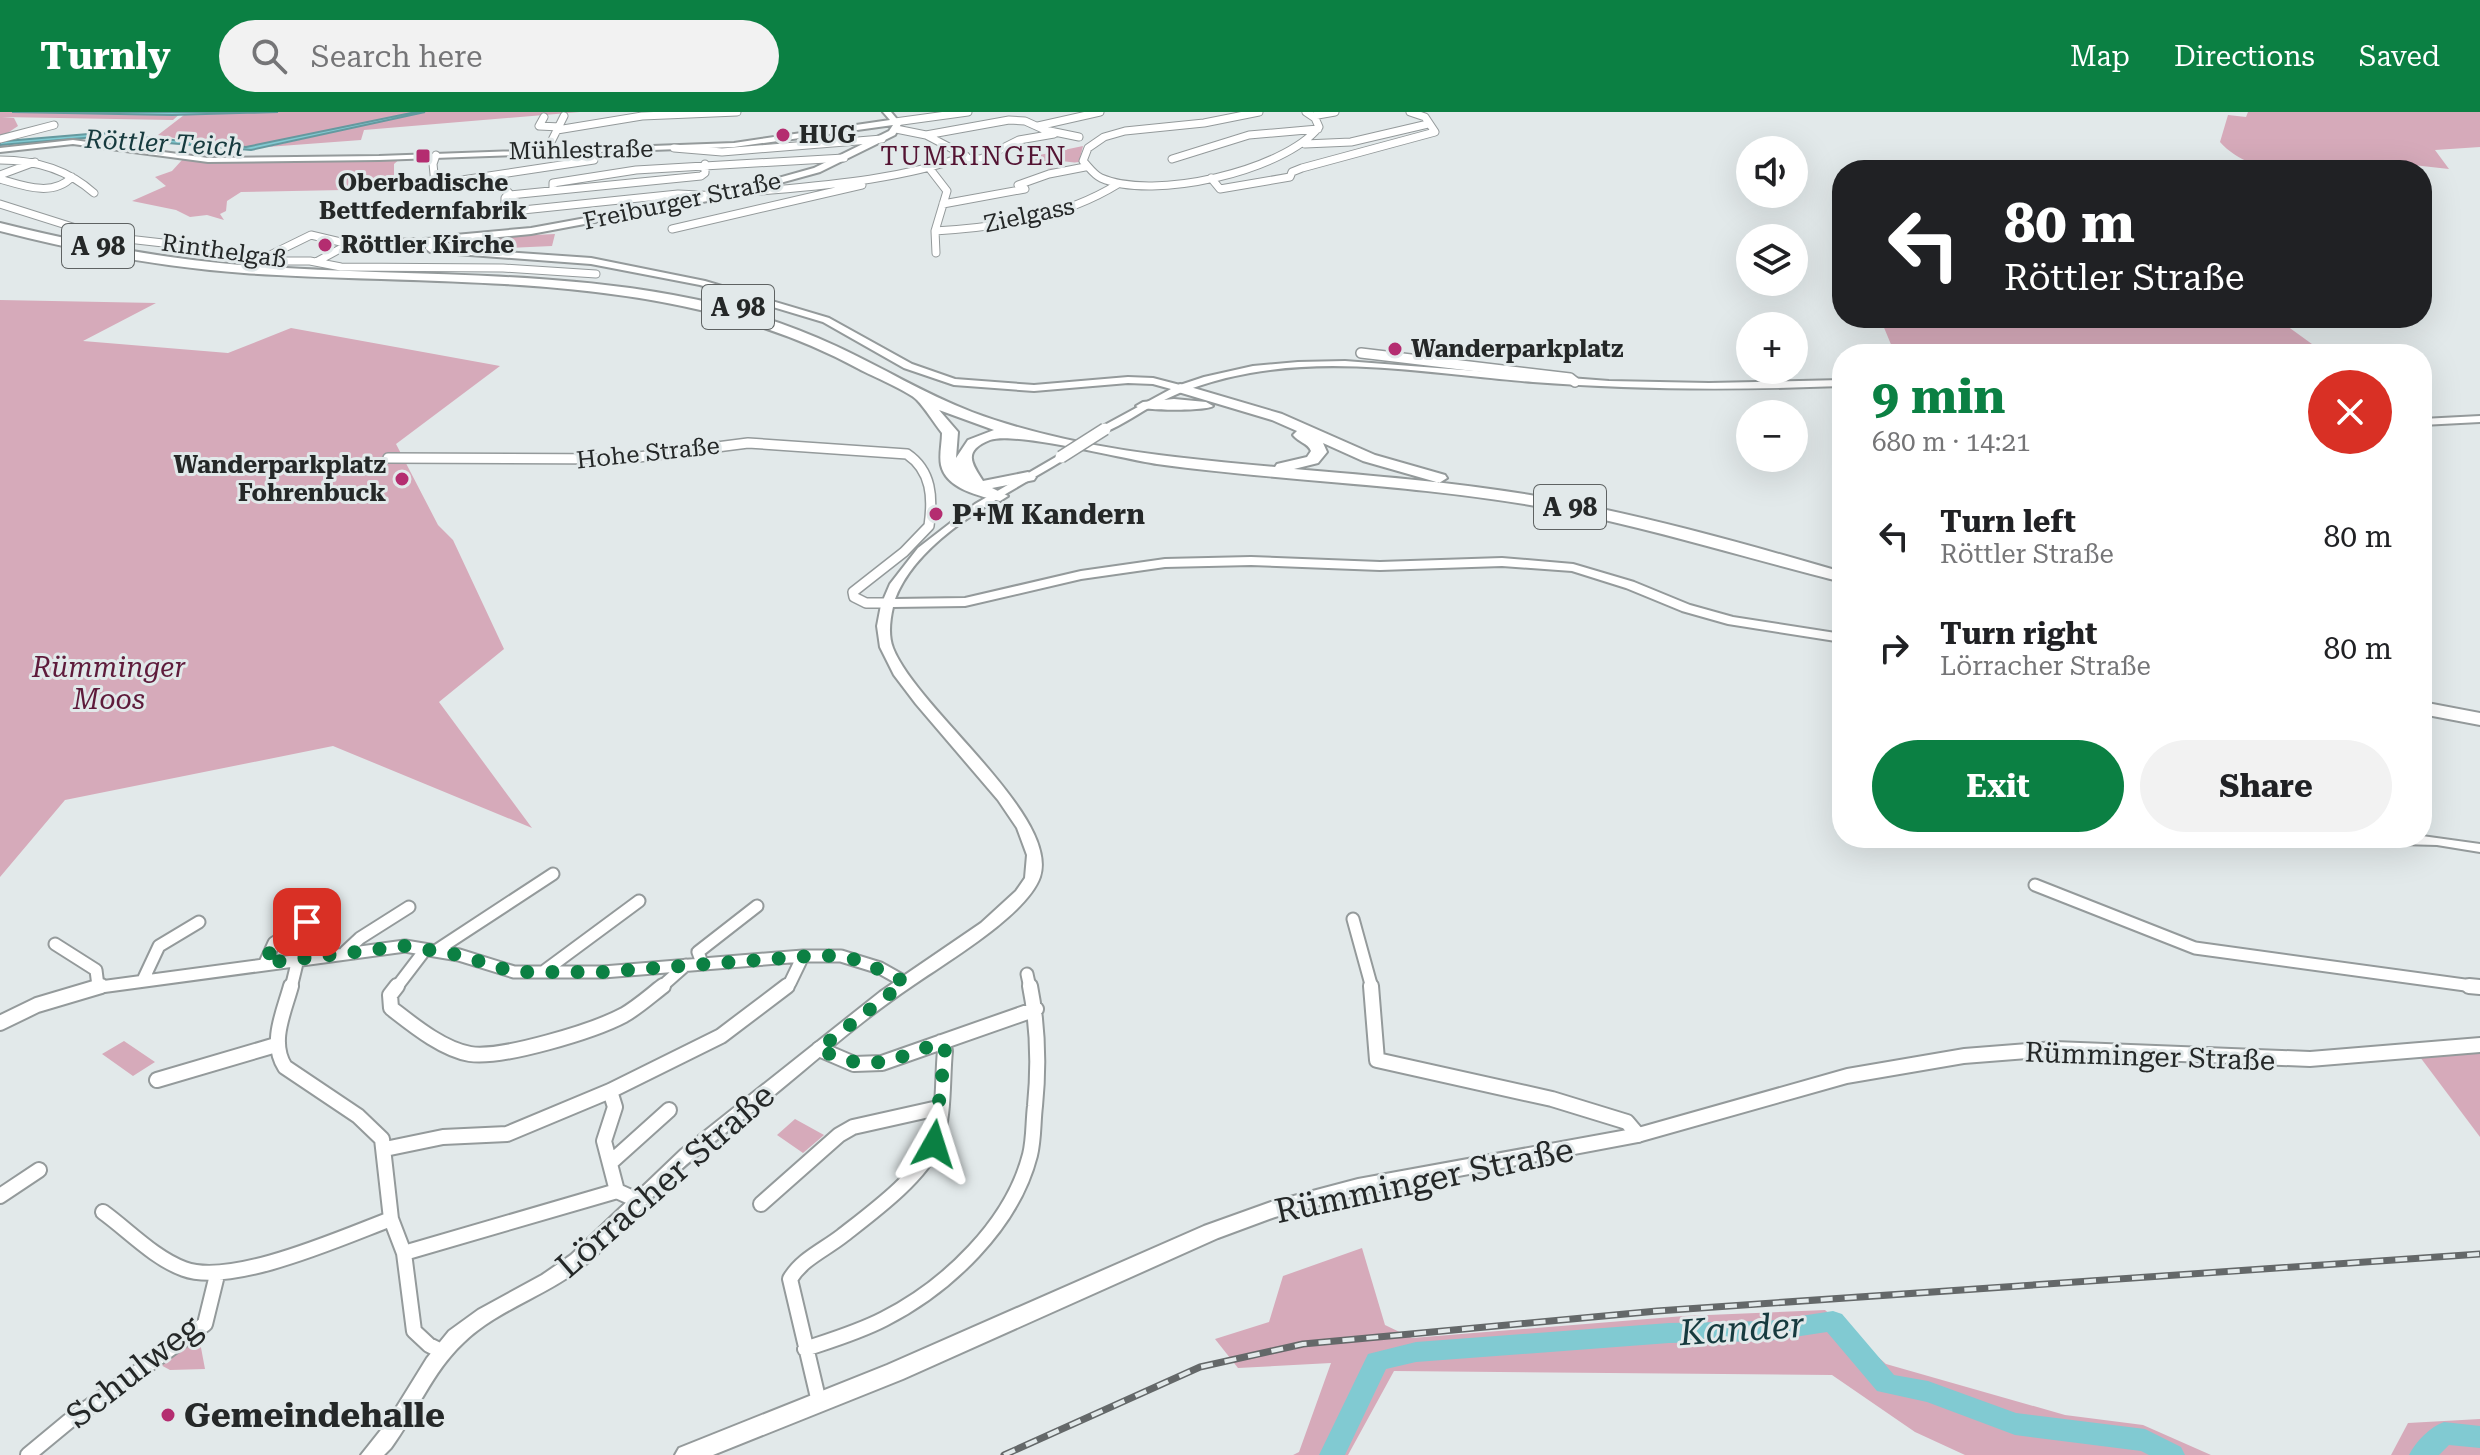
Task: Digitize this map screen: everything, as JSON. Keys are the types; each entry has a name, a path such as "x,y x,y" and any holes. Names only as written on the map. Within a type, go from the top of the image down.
{"highway":[{"name":"A 98","path":"0,224 109,249 244,267 586,282 697,298 773,318 832,340 953,401 1038,429 1143,451 1455,482 1631,512 1832,565"},
{"name":"A 98","path":"586,282 688,302 769,324 827,347 919,395 1024,433 1181,464 1419,485 1556,504 1677,531 1832,574"},
{"path":"1176,390 1202,389 1277,417 1369,458 1455,482"},
{"path":"1176,390 1218,408 1289,429 1319,448 1312,460 1283,467"},
{"path":"919,395 950,432 949,464 954,475 965,483 994,490 1028,477"},
{"path":"1143,406 1174,403 1218,408"},
{"path":"994,490 964,472 962,464 970,446 993,434 1024,433"},
{"path":"2432,710 2480,719"},
{"path":"2432,720 2480,728"}],"main road":[{"name":"Rümminger Straße","path":"687,1455 948,1349 1168,1250 1271,1210 1399,1178 1638,1135 1847,1076 1964,1056 2055,1049 2310,1059 2480,1045"}],"street":[{"path":"544,117 539,126 558,128 635,117 737,112"},
{"path":"887,112 896,126 926,135 960,152 966,156 964,158"},
{"path":"896,126 968,112"},
{"path":"1037,135 1042,128 1100,112"},
{"path":"1088,170 1083,157 1088,148 1117,133 1204,123 1259,112"},
{"path":"1309,114 1335,112"},
{"path":"1211,178 1220,189 1290,177 1292,172 1302,168 1435,132 1425,117 1410,112"},
{"path":"943,204 988,198 1049,174 1088,170 1118,184 1165,186 1211,178 1279,157 1305,144 1317,135 1318,129 1318,123 1309,114"},
{"path":"547,150 564,116"},
{"path":"926,135 999,120 1025,121 1079,137"},
{"path":"1305,144 1338,145 1428,124"},
{"path":"0,139 54,125"},
{"name":"Freiburger Straße","path":"438,241 558,226 725,195 789,179 844,158 896,126"},
{"name":"Mühlestraße","path":"0,150 73,142 184,158 265,160 768,145 896,126"},
{"path":"1172,159 1257,133 1318,129"},
{"path":"672,229 930,169 964,158 981,159 1019,140 1037,135 1071,134"},
{"path":"768,145 827,146 879,138"},
{"path":"593,149 596,173"},
{"path":"436,155 433,164 435,184 594,160"},
{"path":"553,190 553,183 596,173 705,164 774,164 844,158"},
{"path":"0,160 36,162 72,177 94,193"},
{"path":"0,177 36,162"},
{"path":"705,164 705,173 701,176 510,195 505,198 505,209 517,212 678,194 725,195 884,178"},
{"path":"930,169 947,191 935,231 936,253"},
{"path":"492,176 510,195"},
{"path":"0,177 44,189 67,185 72,177"},
{"name":"Zielgass","path":"935,231 1063,210 1094,200 1118,184"},
{"name":"Rinthelgaß","path":"0,204 107,237 172,244 244,267 316,262 341,267 503,268 586,282"},
{"path":"244,267 305,236 316,235 349,244 438,241"},
{"path":"438,241 430,244 430,249 535,255 610,264 741,293 826,320 908,366 954,382 1034,388 1138,381 1176,390"},
{"path":"316,262 349,244"},
{"path":"1361,353 1570,378 1575,382"},
{"path":"1202,389 1261,368 1330,365 1575,382 1735,387 1832,383"},
{"path":"1028,477 1143,406 1176,390"},
{"path":"2432,422 2477,420"},
{"name":"Hohe Straße","path":"388,458 623,459 748,443 907,454 913,456 931,485 929,526 904,552 853,592 854,597 866,603 888,603"},
{"path":"994,490 919,554 901,576 888,603 985,599 1081,575 1165,563 1251,561 1403,566 1502,562 1573,568 1617,580 1686,608 1732,621 1832,636"},
{"name":"Lörracher Straße","path":"371,1455 403,1417 443,1352 471,1325 559,1274 580,1258 673,1166 905,982 985,926 1028,885 1038,865 1037,853 1021,821 1000,792 906,685 887,650 884,626 888,603"},
{"path":"2432,841 2480,848"},
{"path":"553,874 431,950 390,995 391,1008 409,1022 471,1054 499,1052 606,1024 633,1009 686,965"},
{"path":"2035,885 2195,948 2480,987"},
{"path":"543,972 639,901"},
{"path":"702,963 698,952 757,906"},
{"path":"345,952 360,938 409,907"},
{"name":"Rümminger Straße","path":"1353,919 1372,988 1377,1060 1552,1099 1627,1122 1638,1135"},
{"path":"144,978 159,946 199,922"},
{"path":"265,963 274,943 307,922"},
{"path":"55,944 96,970 98,986"},
{"path":"0,1023 37,1005 98,986 405,946 514,972 603,972 803,956 841,956 859,960 905,982"},
{"path":"385,1149 443,1137 507,1134 610,1091 721,1036 790,983 803,956"},
{"path":"298,959 276,1045 278,1056 285,1067 358,1116 382,1139 391,1219 404,1253 414,1331 429,1345 443,1352"},
{"path":"805,1349 894,1313 932,1288 978,1245 1008,1206 1029,1156 1040,1068 1036,1009 1027,974"},
{"path":"819,1049 854,1064 882,1063 1036,1009"},
{"path":"819,1402 790,1279 796,1267 858,1224 922,1163 934,1144 945,1051 941,1042"},
{"path":"157,1080 276,1045"},
{"path":"610,1091 615,1107 604,1141 617,1191"},
{"path":"761,1204 839,1135 853,1127 938,1108"},
{"path":"610,1163 669,1110"},
{"path":"0,1196 39,1170"},
{"path":"404,1253 617,1191 637,1200"},
{"path":"103,1212 186,1270 217,1275 244,1269 391,1219"},
{"name":"Schulweg","path":"28,1455 69,1421 205,1324 217,1275"}],"green space":[{"path":"0,112 182,112 173,120 2,117 14,118 18,126 3,136 7,146 0,147"},
{"path":"416,112 246,147 158,135 184,115"},
{"path":"425,112 580,112 364,130 361,140 267,147"},
{"path":"2248,112 2480,112 2480,147 2435,150 2449,169 2432,167 2432,160 2245,160 2220,142 2228,115 2246,117"},
{"path":"1083,146 1079,162 1046,162 1055,168 1041,166 1030,157"},
{"path":"402,157 394,164 394,189 241,192 227,201 226,211 220,214 224,220 207,215 190,217 176,210 132,201 166,186 155,177 172,171 182,160 217,162"},
{"path":"555,234 552,246 488,249 494,237"},
{"name":"Rümminger Moos","path":"0,300 156,303 83,341 228,353 291,328 500,366 396,444 438,525 453,540 504,649 439,702 532,828 333,746 65,800 0,877"},
{"path":"1884,328 2290,328 2312,344 1891,344"},
{"path":"124,1041 155,1062 133,1076 102,1054"},
{"path":"2480,1050 2480,1137 2420,1057"},
{"path":"795,1119 824,1135 803,1153 777,1135"},
{"path":"1362,1248 1385,1325 1412,1338 1684,1316 1825,1310 1886,1364 2065,1415 2143,1425 2211,1455 1965,1455 1915,1432 1832,1375 1394,1371 1348,1455 1293,1455 1299,1452 1331,1363 1238,1368 1215,1339 1269,1322 1283,1276"},
{"path":"199,1337 205,1369 170,1370 157,1363 191,1339"},
{"path":"2480,1419 2480,1455 2391,1455 2408,1423"}],"water":[{"path":"12,112 278,112 172,115"},
{"path":"425,112 251,150 96,137 0,145 0,142 6,141 100,133 246,147"}],"waterway":[{"name":"Kander","path":"1332,1455 1377,1361 1416,1352 1669,1333 1768,1331 1833,1321 1886,1384 1928,1392 2015,1424 2145,1440 2172,1455"},
{"name":"Kander","path":"2422,1455 2444,1433 2480,1437"}],"railway":[{"path":"1004,1455 1200,1367 1303,1344 1657,1311 2480,1254"}],"place":[{"name":"HUG","path":"783,135"},
{"name":"Oberbadische Bettfedernfabrik","path":"423,156"},
{"name":"Röttler Kirche","path":"325,245"},
{"name":"Wanderparkplatz","path":"1395,349"},
{"name":"Wanderparkplatz Fohrenbuck","path":"402,479"},
{"name":"P+M Kandern","path":"936,514"},
{"name":"Gemeindehalle","path":"168,1415"}],"district":[{"name":"TUMRINGEN","path":"974,156"}],"route":[{"path":"307,922 274,943 265,963 405,946 459,955 514,972 603,972 824,955 859,960 905,982 819,1049 854,1064 882,1063 941,1042 945,1051 934,1144"}],"water label":[{"name":"Röttler Teich","path":"164,143"}]}
